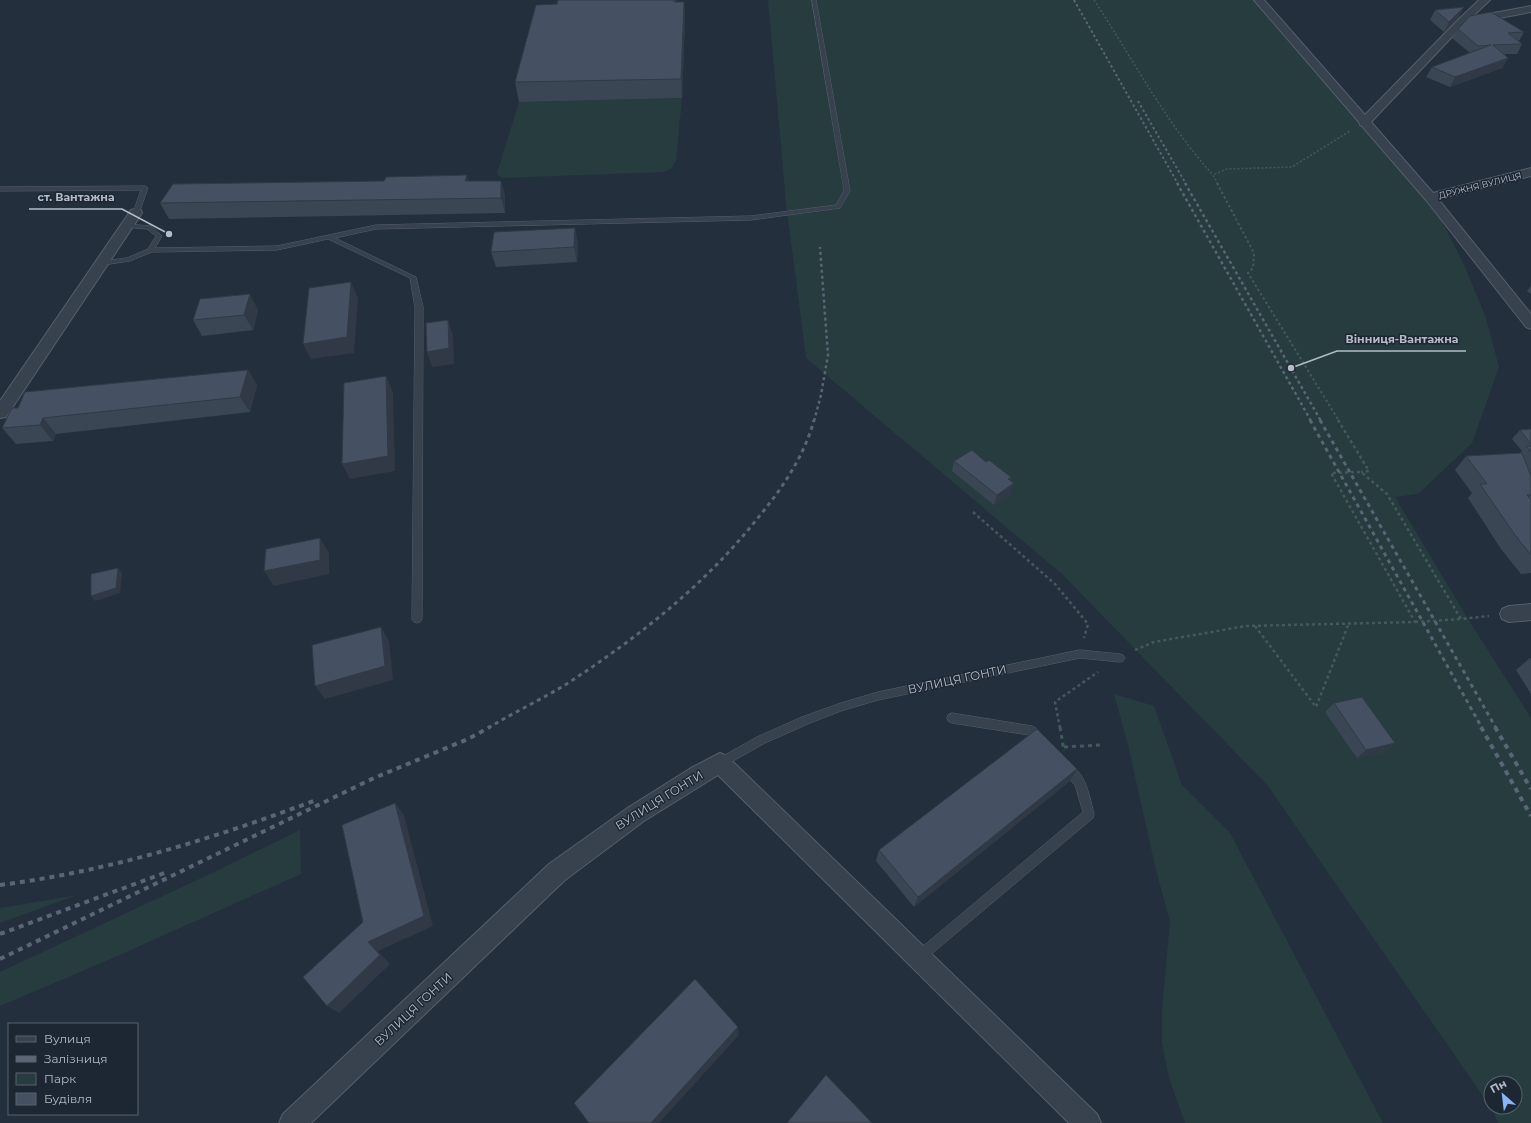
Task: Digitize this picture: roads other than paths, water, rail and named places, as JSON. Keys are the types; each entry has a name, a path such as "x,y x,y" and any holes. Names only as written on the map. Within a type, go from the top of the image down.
{"street":[{"path":"1259,0 1430,198 1531,324"},
{"path":"1364,123 1461,22 1485,0"},
{"path":"1461,22 1531,9"},
{"name":"ДРУЖНЯ ВУЛИЦЯ","path":"1430,198 1531,172"},
{"path":"0,413 136,213"},
{"path":"1509,614 1531,612"},
{"path":"720,763 1088,1123"},
{"name":"ВУЛИЦЯ ГОНТИ","path":"292,1123 557,872 605,835 653,802 720,763"}],"lane":[{"path":"103,263 128,260 151,250 277,248 330,238 376,227 751,218 838,207 847,191 814,0"},
{"path":"0,189 145,188 136,213"},
{"path":"127,226 150,227 159,236 151,250"},
{"path":"330,238 414,277 419,307 417,619"},
{"name":"ВУЛИЦЯ ГОНТИ","path":"720,763 761,740 806,720 885,694 1080,654 1120,658"},
{"path":"952,718 1032,731 1048,748"},
{"path":"919,957 1089,814 1080,782 1058,758"}],"railway":[{"path":"1074,0 1178,184"},
{"path":"1138,101 1186,184"},
{"path":"1177,183 1311,421"},
{"path":"1185,183 1321,421"},
{"path":"814,421 821,395 828,355 820,247"},
{"path":"488,728 565,685 618,649 692,589 715,567 757,519 783,485 798,460 810,434 814,420"},
{"path":"1310,420 1482,728"},
{"path":"1320,420 1496,728"},
{"path":"0,959 374,778 468,739 490,727"},
{"path":"1481,727 1531,816"},
{"path":"1495,727 1531,789"},
{"path":"0,885 81,871 160,852 238,828 316,800"},
{"path":"0,934 167,872"}],"place":[{"name":"ст. Вантажна","path":"169,234"},
{"name":"Вінниця-Вантажна","path":"1291,368"}]}
